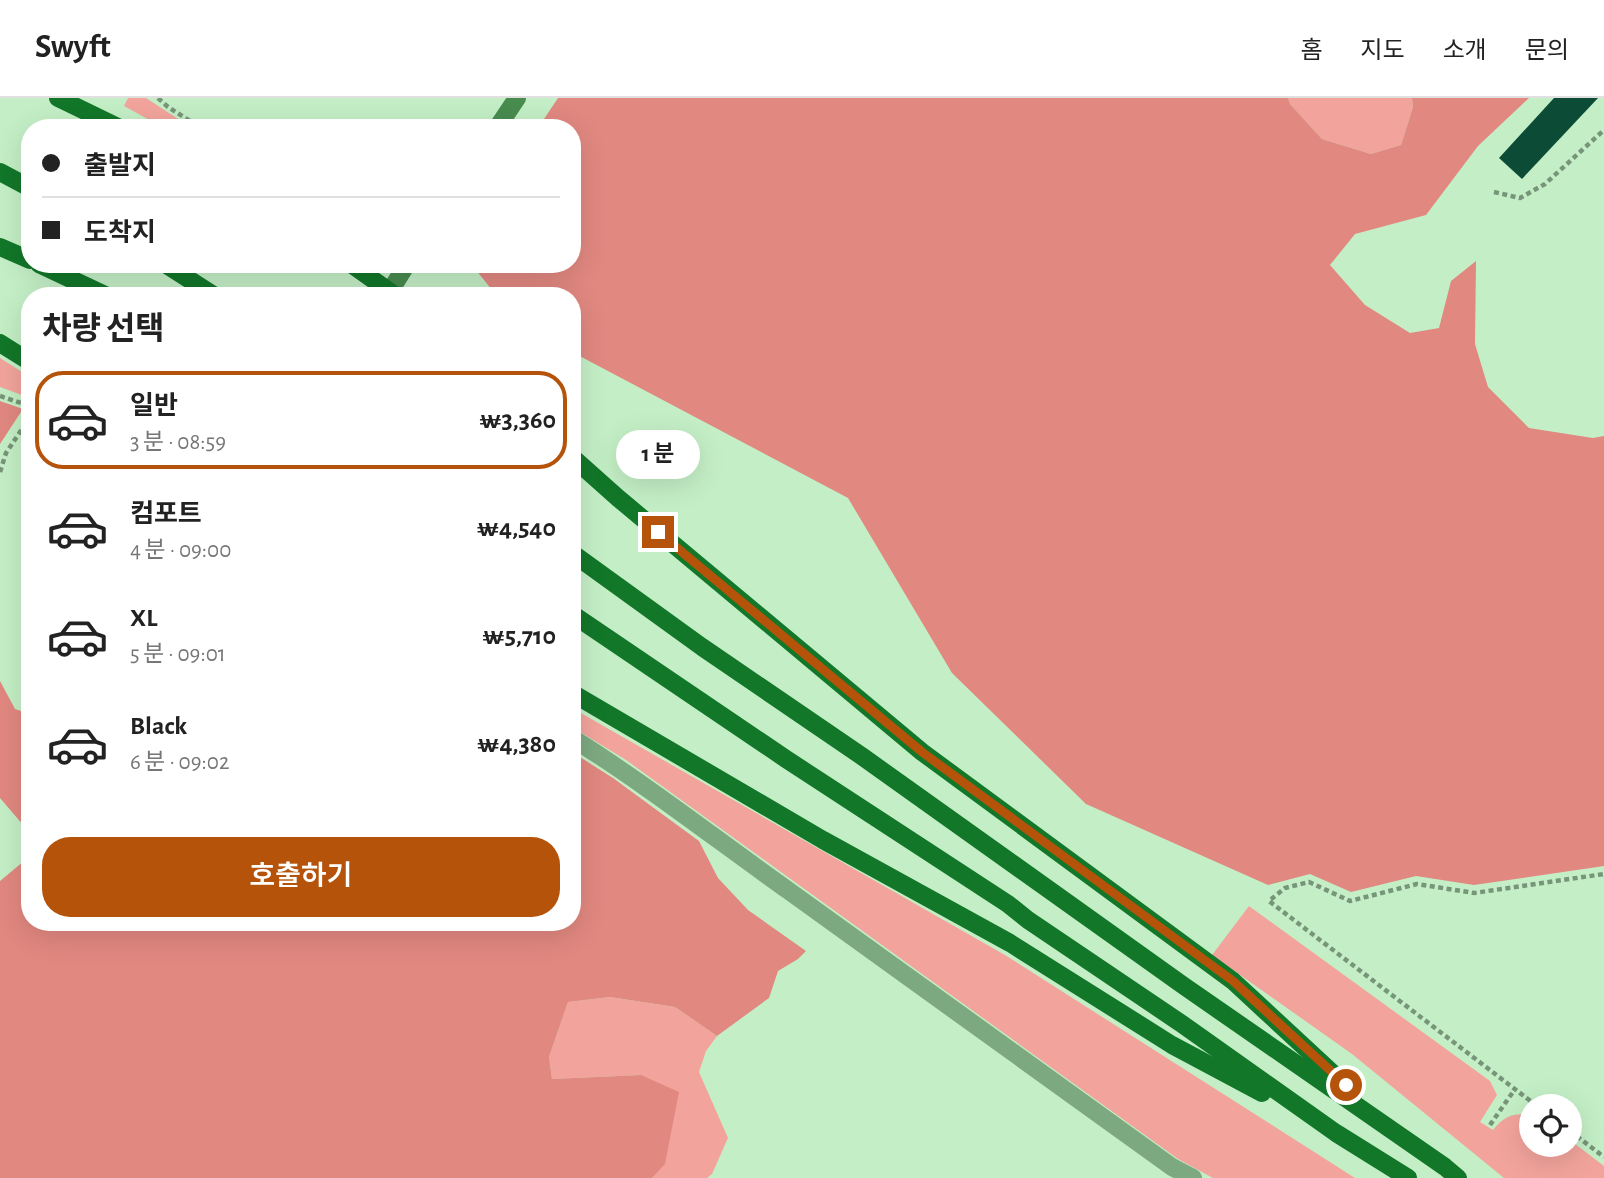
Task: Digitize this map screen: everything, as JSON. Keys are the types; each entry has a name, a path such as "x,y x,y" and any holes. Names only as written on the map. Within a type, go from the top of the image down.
{"main road":[{"path":"58,98 101,119"},
{"path":"503,119 517,98"},
{"path":"0,172 21,183"},
{"path":"0,247 21,256"},
{"path":"57,273 88,287"},
{"path":"179,273 201,287"},
{"path":"363,273 382,287"},
{"path":"0,344 21,357"},
{"path":"581,465 922,752 1233,981 1403,1138"},
{"path":"581,560 1458,1178"},
{"path":"581,620 1008,904 1336,1133 1408,1178"},
{"path":"581,698 823,840 1010,943 1172,1045 1336,1133"}],"street":[{"path":"581,744 620,768 1172,1167 1193,1178"}],"path":[{"path":"158,98 187,119"},
{"path":"1494,192 1520,198 1545,184 1604,130"},
{"path":"0,396 21,403"},
{"path":"0,472 6,453 21,430"},
{"path":"1521,1094 1269,901 1284,888 1309,882 1350,901 1417,884 1474,893 1604,874"},
{"path":"1490,1125 1515,1089"},
{"path":"1582,1140 1604,1157"}],"shaded area":[{"path":"128,98 146,98 178,119 148,119 124,106"},
{"path":"558,98 1288,98 1290,104 1322,139 1371,154 1401,145 1413,107 1412,98 1529,98 1478,146 1426,215 1355,234 1330,265 1365,305 1410,333 1439,328 1451,281 1476,261 1475,344 1488,387 1529,428 1593,438 1604,436 1604,866 1474,885 1416,876 1351,892 1310,874 1268,885 1086,804 952,673 848,498 581,357 581,287 490,287 478,273 581,273 581,119 544,119"},
{"path":"1288,98 1412,98 1413,107 1401,145 1371,154 1322,139 1290,104"},
{"path":"0,358 21,371 21,395 0,387"},
{"path":"0,401 21,408 21,412 0,444"},
{"path":"0,681 15,709 21,711 21,822 0,798"},
{"path":"581,713 1005,955 1355,1178 1213,1178 1178,1159 626,760 581,732"},
{"path":"581,758 699,841 718,878 748,910 806,951 778,971 769,998 717,1036 675,1007 610,997 568,1002 549,1057 552,1079 641,1075 679,1092 665,1164 652,1178 0,1178 0,881 21,864 21,931 581,931"},
{"path":"1249,906 1490,1081 1497,1095 1480,1122 1493,1130 1509,1116 1519,1114 1519,1157 1582,1157 1582,1149 1604,1166 1604,1178 1504,1178 1352,1054 1212,955"},
{"path":"610,997 675,1007 717,1036 706,1051 699,1072 728,1138 712,1174 707,1178 652,1178 665,1163 641,1075 552,1079 549,1057 568,1002"}],"building":[{"path":"1554,98 1598,98 1522,179 1499,158"}],"route":[{"path":"658,532 922,752 1233,981 1346,1085"}]}
